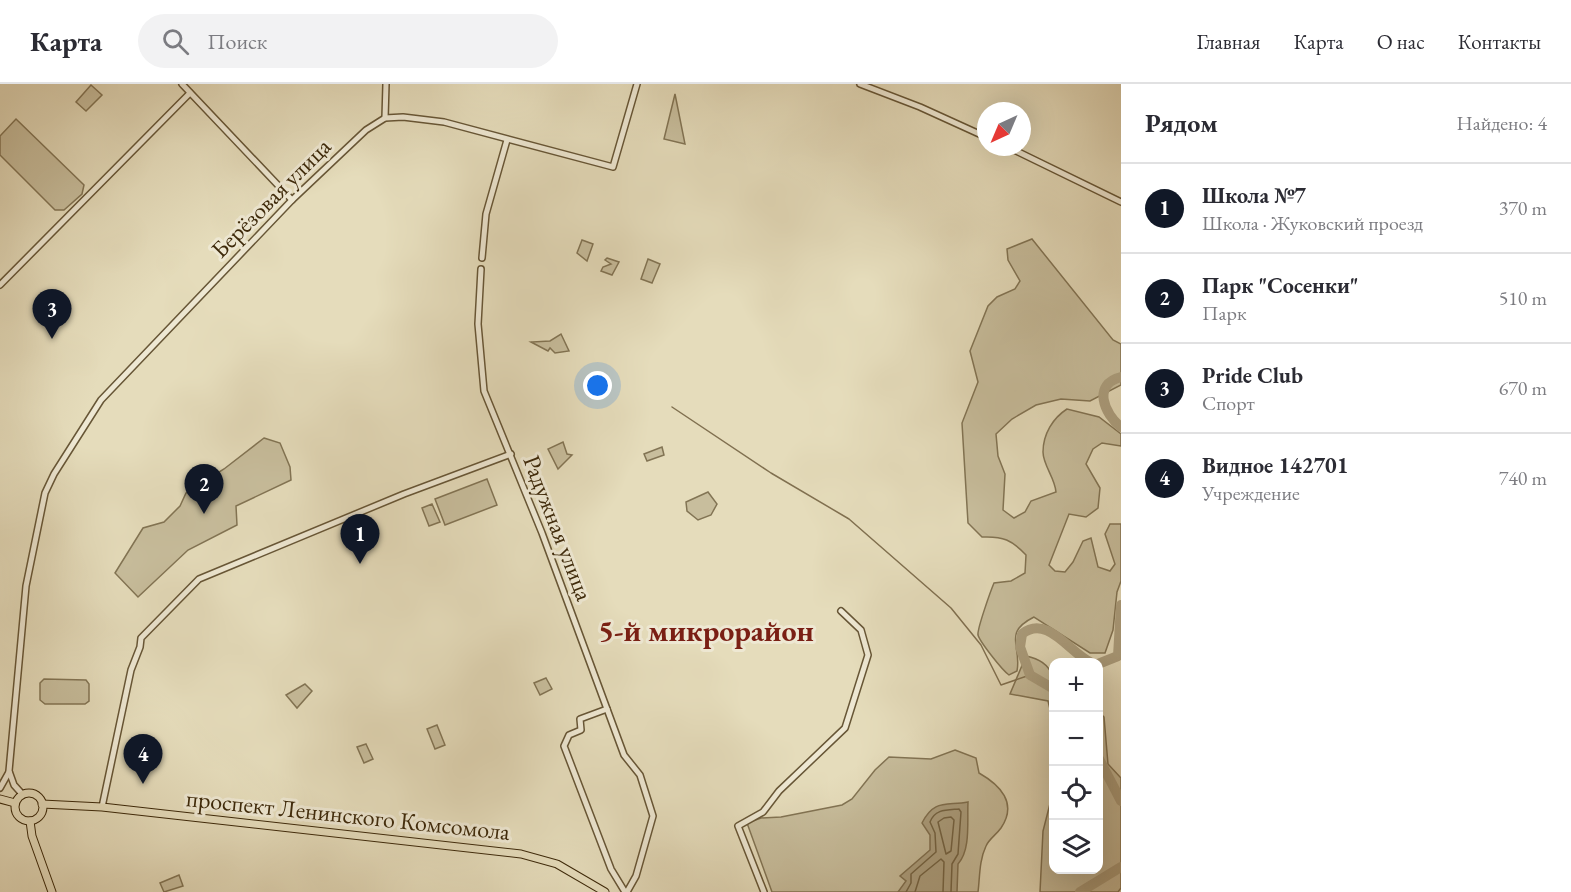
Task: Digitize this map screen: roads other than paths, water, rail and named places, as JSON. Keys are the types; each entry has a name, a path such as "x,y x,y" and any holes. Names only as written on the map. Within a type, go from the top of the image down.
{"main road":[{"path":"33,794 42,804 40,816 30,821 18,816 15,803 23,795 33,794"},
{"path":"0,799 15,803"},
{"name":"проспект Ленинского Комсомола","path":"42,804 102,807 521,854 557,864 605,892"},
{"path":"30,821 32,836 52,892"}],"street":[{"path":"182,84 292,200"},
{"path":"386,84 385,118 429,119 613,167 637,84"},
{"path":"860,84 920,106 977,133"},
{"path":"1,284 190,93"},
{"name":"Берёзовая улица","path":"9,771 26,586 45,493 101,400 292,200 366,130 385,118"},
{"path":"482,258 486,214 507,140"},
{"path":"1026,156 1121,202"},
{"name":"Радужная улица","path":"480,269 478,324 484,391 511,454 624,755 640,775 654,816 636,876 626,892"},
{"path":"102,807 131,670 141,638 199,579 383,502 511,454"},
{"path":"764,892 738,826 763,812 779,791 845,728 868,655 861,630 840,611"},
{"path":"607,709 580,719 581,730 569,735 564,746 611,869 626,892"},
{"path":"0,788 9,771"},
{"path":"9,771 14,785 23,795"}],"water":[{"path":"968,802 967,843 958,864 957,892 898,892 906,881 900,876 930,850 930,835 922,823 927,815 941,805"}],"waterway":[{"path":"1121,377 1106,386 1104,392 1106,407 1121,427"},
{"path":"672,407 771,473 849,519 951,608 981,645 1001,685 1030,675"},
{"path":"1103,662 1118,656 1121,605"},
{"path":"1049,686 1030,675 1020,647 1022,634 1031,629 1049,631 1084,658"},
{"path":"1103,766 1121,801"},
{"path":"1080,892 1121,867"}],"place":[{"name":"Pride Club","path":"52,339"},
{"name":"Парк \"Сосенки\"","path":"204,514"},
{"name":"Школа №7","path":"360,564"},
{"name":"Видное 142701","path":"143,784"}],"district":[{"name":"5-й микрорайон","path":"706,631"}]}
